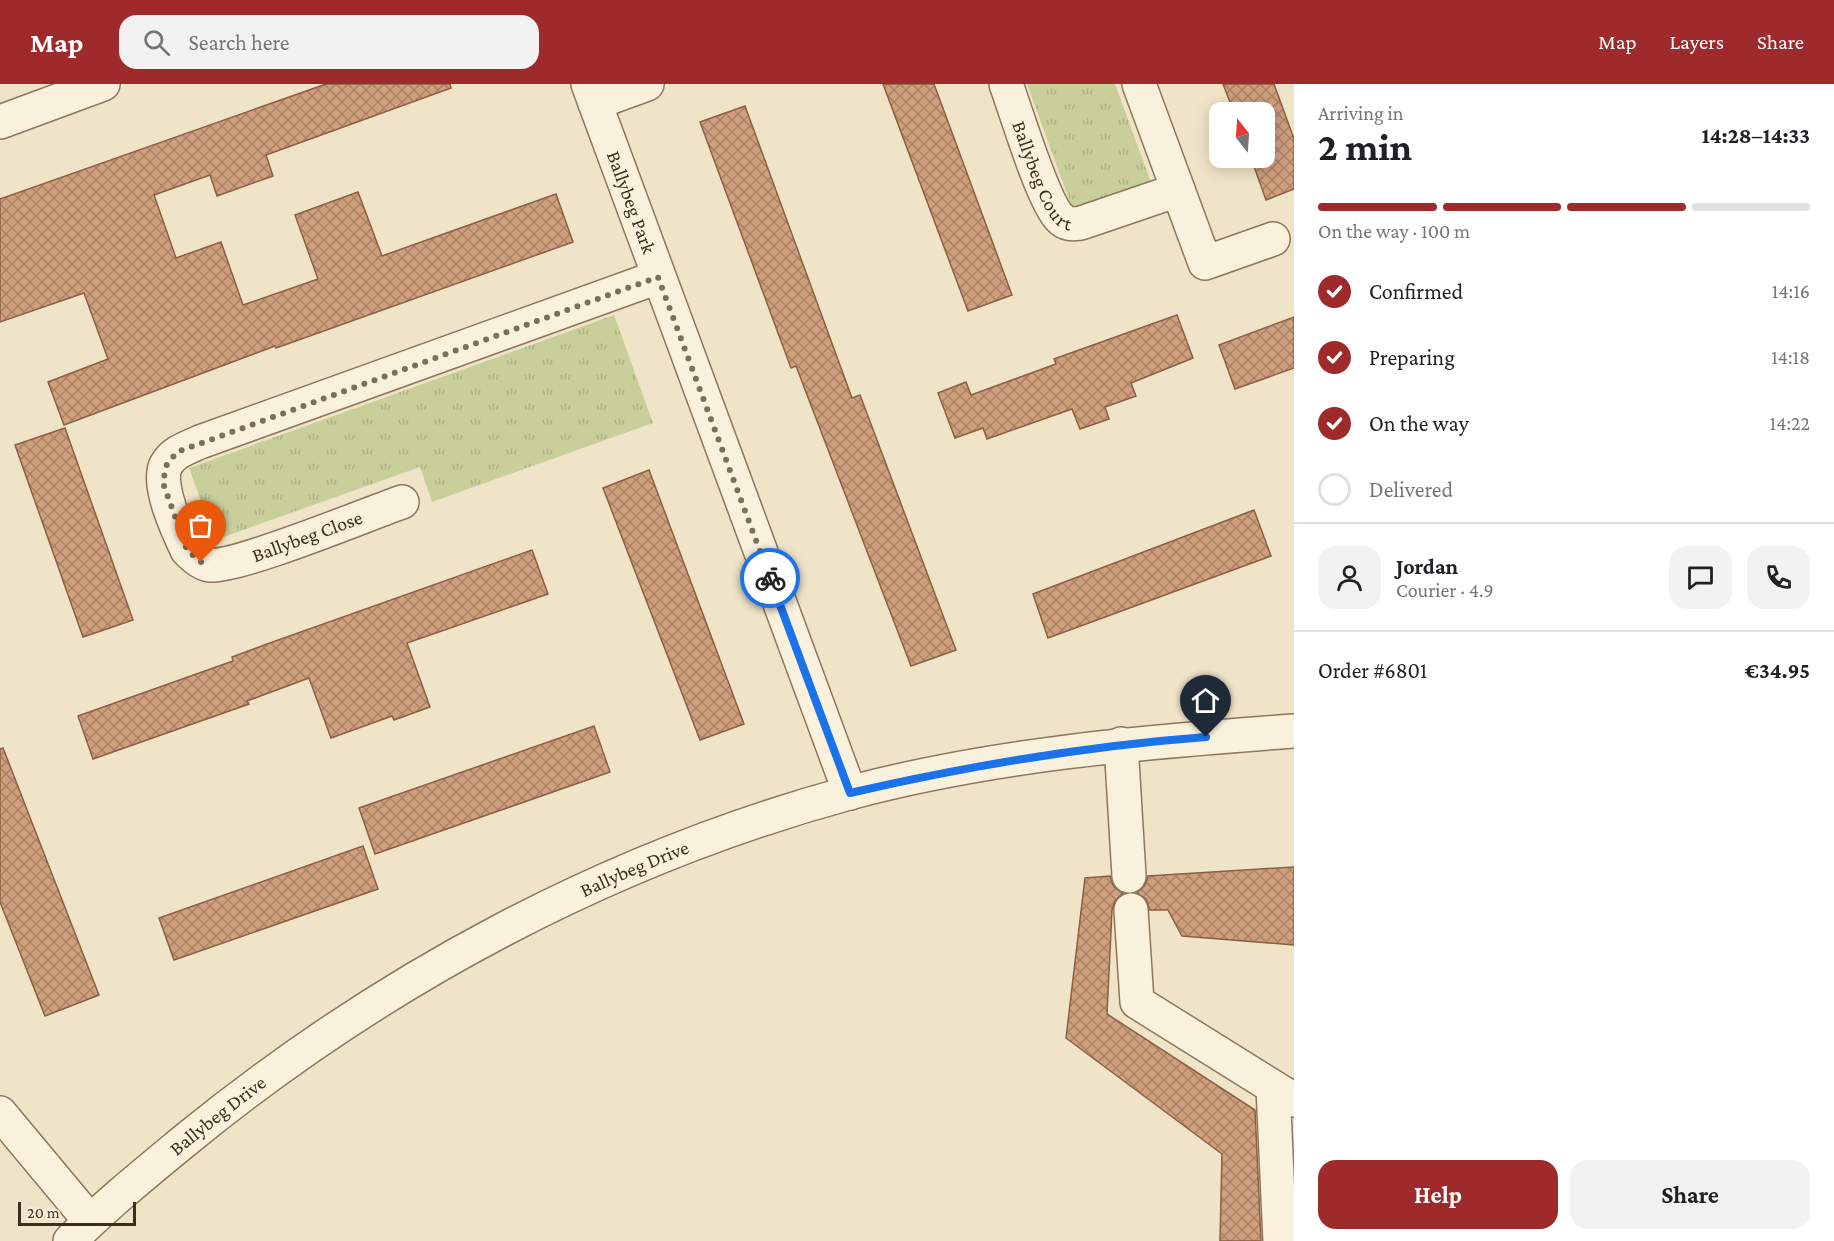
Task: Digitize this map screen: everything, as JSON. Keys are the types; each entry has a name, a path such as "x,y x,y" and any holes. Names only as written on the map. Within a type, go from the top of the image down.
{"street":[{"path":"0,122 103,84"},
{"path":"592,94 647,84"},
{"name":"Ballybeg Court","path":"1006,84 1050,203 1061,220 1071,224 1082,223 1178,190"},
{"path":"1139,84 1205,263 1273,239"},
{"name":"Ballybeg Park","path":"592,94 850,793"},
{"name":"Ballybeg Close","path":"402,502 243,558 209,565 193,557 187,550 166,494 163,474 177,452 200,442 658,277"},
{"name":"Ballybeg Drive","path":"80,1231 226,1107 378,999 513,925 658,858 726,832 850,793 1012,760 1121,744 1294,731"},
{"path":"1121,744 1129,876"},
{"path":"1131,910 1137,1002 1283,1094 1280,1241"},
{"path":"0,1113 80,1231"}],"green space":[{"path":"1027,84 1115,84 1151,182 1073,210"},
{"path":"614,315 653,423 432,502 420,467 215,540 189,468"}],"building":[{"path":"326,84 450,84 451,88 266,155 273,176 217,196 210,175 154,195 176,258 221,242 243,305 318,279 295,215 358,192 382,256 556,194 573,242 276,348 275,346 64,425 48,382 108,359 84,293 0,322 0,199"},
{"path":"883,84 934,84 1012,295 968,311"},
{"path":"1223,84 1274,84 1294,139 1294,189 1266,200 1255,168 1275,168 1275,102 1230,102"},
{"path":"745,106 852,398 860,395 956,650 911,666 796,366 791,368 700,122"},
{"path":"1177,315 1193,358 1131,383 1136,396 1105,407 1109,419 1080,429 1072,409 987,439 983,428 955,438 938,393 966,382 971,395 1056,364 1054,359"},
{"path":"1294,317 1294,368 1235,389 1219,345"},
{"path":"65,428 133,620 83,637 15,445"},
{"path":"649,470 744,724 700,740 603,488"},
{"path":"1254,510 1271,556 1048,638 1033,594"},
{"path":"532,550 548,594 407,643 430,707 394,720 392,716 331,738 309,678 247,701 249,704 93,759 78,716 233,661 232,657 267,644"},
{"path":"594,726 610,772 375,854 359,808"},
{"path":"3,748 99,995 45,1016 0,902 0,749"},
{"path":"363,846 378,889 174,960 159,918"},
{"path":"1294,867 1294,945 1182,936 1168,910 1150,910 1146,899 1137,893 1145,885 1148,876"},
{"path":"1110,876 1114,887 1123,893 1115,901 1112,910 1107,1014 1255,1110 1261,1241 1220,1241 1222,1154 1066,1038 1085,878"}],"way so far":[{"path":"201,562 187,550 163,483 166,466 177,452 658,277 770,578"}],"route":[{"path":"770,578 850,793 934,774 1049,754 1121,744 1206,737"}]}
